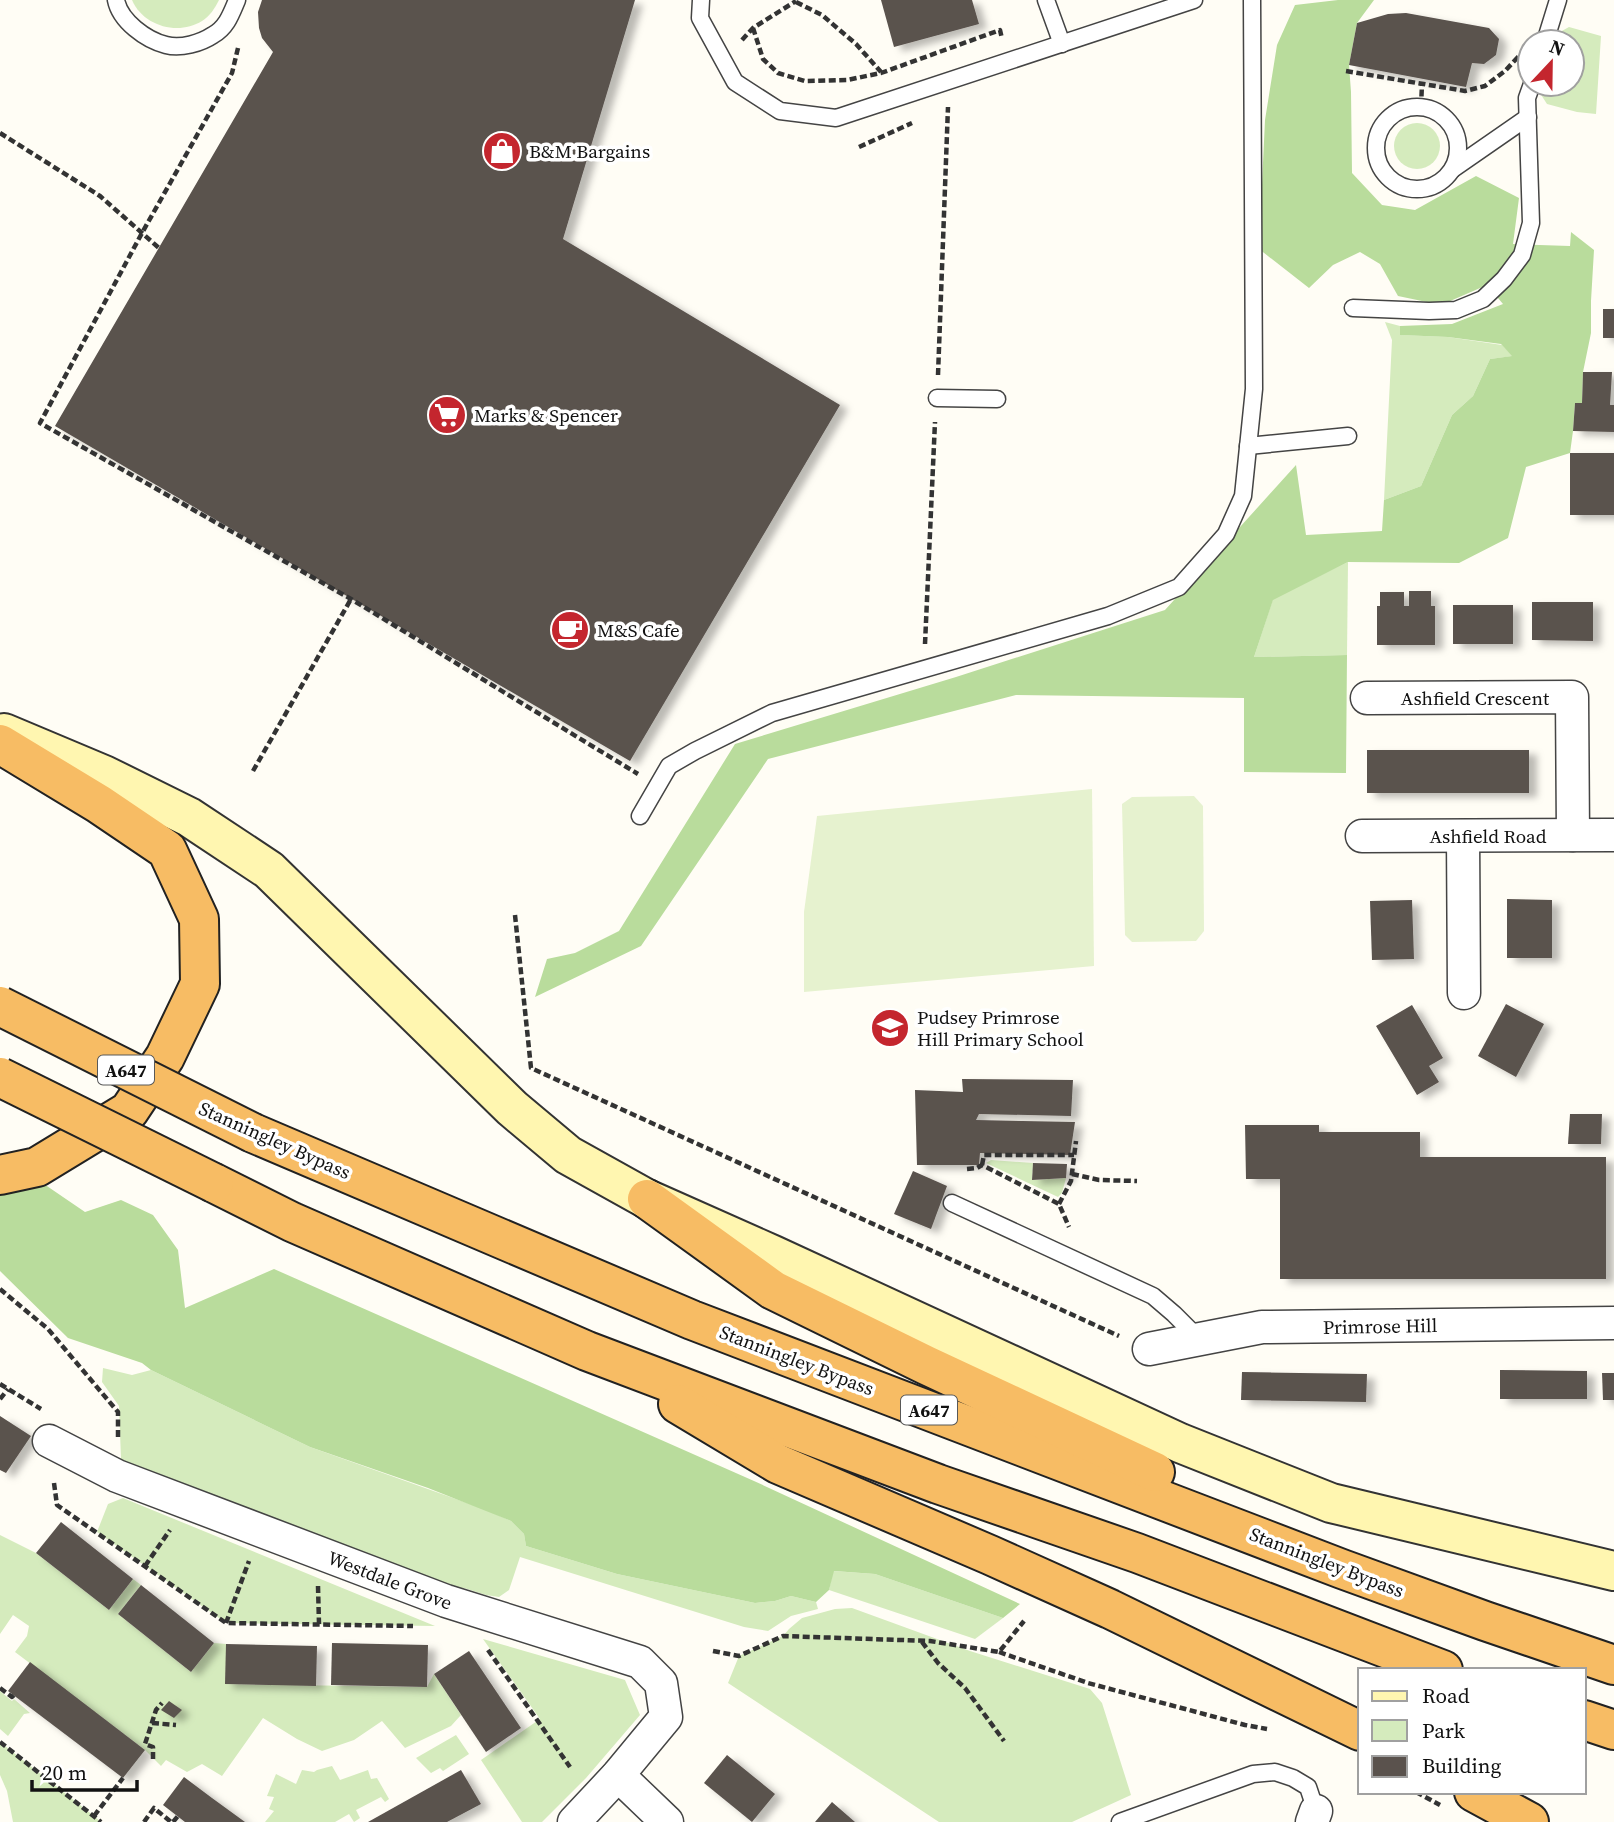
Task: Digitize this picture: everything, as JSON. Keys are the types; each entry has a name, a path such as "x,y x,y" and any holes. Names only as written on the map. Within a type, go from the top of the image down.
{"highway":[{"path":"0,744 99,803 167,850 199,919 200,932 200,984 166,1057 129,1111 37,1167 0,1175"},
{"name":"Stanningley Bypass","path":"0,1006 253,1133 692,1320 1342,1569 1614,1665"},
{"path":"0,1077 292,1222 587,1351 937,1484 1138,1553 1438,1668"},
{"name":"A647","path":"647,1199 773,1290 1151,1471 1342,1569"},
{"path":"587,1351 778,1464 1086,1598 1358,1730"},
{"path":"1586,1721 1614,1730"},
{"path":"1478,1794 1529,1822"}],"main road":[{"path":"0,731 104,775 189,817 269,870 512,1108 568,1155 647,1199 1180,1443 1331,1503 1614,1571"}],"street":[{"name":"Ashfield Crescent","path":"1367,698 1572,697 1573,835"},
{"name":"Ashfield Road","path":"1362,836 1614,835"},
{"path":"1463,836 1464,993"},
{"name":"Primrose Hill","path":"1149,1349 1262,1327 1614,1323"},
{"name":"Westdale Grove","path":"49,1441 117,1476 446,1601 640,1662 661,1683 666,1717 618,1775"},
{"path":"574,1822 618,1775 667,1822"}],"lane":[{"path":"116,0 134,30 167,46 192,45 214,35 228,22 237,0"},
{"path":"701,0 700,18 735,82 780,111 836,118 1194,0"},
{"path":"1046,0 1062,44"},
{"path":"640,816 669,766 772,713 1108,617 1179,587 1226,534 1243,496 1254,389 1252,0"},
{"path":"1549,28 1558,0"},
{"path":"1353,308 1456,310 1483,299 1504,279 1522,255 1531,223 1527,98"},
{"path":"1421,107 1434,110 1446,118 1454,129 1458,142 1458,157 1444,180 1420,189 1407,188 1395,183 1385,174 1378,162 1378,136 1384,124 1394,114 1407,108 1421,107"},
{"path":"1452,169 1528,117"},
{"path":"937,398 997,399"},
{"path":"1248,446 1348,436"},
{"path":"952,1203 1153,1296 1199,1339"},
{"path":"1121,1822 1253,1774 1275,1772 1308,1787 1314,1816"}],"path":[{"path":"723,61 753,28 796,1 822,15 856,44 881,73"},
{"path":"753,28 763,59 778,72 805,81 847,80 881,73 1000,30"},
{"path":"241,37 232,73 40,423 351,599 657,786"},
{"path":"1346,72 1465,91 1485,86 1516,59"},
{"path":"1421,107 1422,84"},
{"path":"0,133 100,196 159,248"},
{"path":"253,771 351,599"},
{"path":"516,915 531,1068 1149,1349"},
{"path":"1059,1204 1071,1181 1076,1141"},
{"path":"967,1169 982,1165 984,1156 1074,1155"},
{"path":"982,1165 1059,1204 1072,1235"},
{"path":"1072,1174 1099,1180 1138,1181"},
{"path":"0,1289 48,1329 118,1412 117,1476"},
{"path":"0,1384 42,1409"},
{"path":"0,1399 8,1389"},
{"path":"49,1441 57,1505 226,1623 435,1626 446,1601"},
{"path":"145,1566 177,1520 183,1502"},
{"path":"226,1623 253,1551 269,1534"},
{"path":"999,1653 1024,1621"},
{"path":"713,1651 739,1656 783,1636 930,1641 999,1653 1088,1683 1272,1730"},
{"path":"921,1641 937,1663 965,1689 1004,1741"},
{"path":"483,1642 570,1767"},
{"path":"0,1688 12,1697 14,1695"},
{"path":"153,1759 153,1747 145,1744 156,1710 162,1703"},
{"path":"152,1723 176,1725"},
{"path":"0,1742 101,1822"},
{"path":"94,1816 123,1779"},
{"path":"144,1822 154,1808 172,1822 178,1816"}],"green space":[{"path":"132,0 219,0 212,12 202,21 182,28 172,28 162,26 144,16"},
{"path":"1338,0 1374,0 1357,23 1349,65 1352,173 1382,205 1415,210 1476,176 1519,198 1513,244 1570,246 1571,232 1594,250 1591,333 1583,372 1582,403 1575,403 1570,453 1526,467 1508,538 1459,563 1348,562 1273,600 1254,657 1347,655 1346,773 1244,772 1244,698 1016,695 768,759 641,946 535,997 547,959 575,953 619,931 735,744 1165,610 1296,465 1306,535 1382,531 1384,500 1421,486 1452,415 1473,396 1490,359 1512,356 1501,344 1448,337 1400,335 1400,326 1452,324 1503,304 1487,285 1441,305 1398,296 1380,264 1360,252 1333,265 1309,288 1259,249 1265,120 1277,45 1295,5"},
{"path":"1586,32 1601,36 1596,114 1547,104 1543,98 1586,98"},
{"path":"1417,123 1433,130 1440,146 1433,162 1417,169 1401,162 1394,146 1401,130"},
{"path":"1385,322 1400,326 1401,335 1448,337 1502,345 1513,356 1490,359 1473,396 1452,415 1421,486 1384,500 1392,340"},
{"path":"1348,562 1347,655 1254,657 1273,599"},
{"path":"1092,789 1094,966 804,992 804,912 817,816"},
{"path":"1194,796 1203,806 1204,931 1196,941 1132,942 1125,935 1122,804 1132,797"},
{"path":"991,1160 1033,1163 1032,1180 1066,1178 1062,1193 1058,1197 986,1163"},
{"path":"41,1182 85,1212 121,1200 153,1215 178,1250 185,1308 274,1269 754,1481 1020,1604 1003,1618 875,1574 834,1571 829,1590 816,1602 791,1596 755,1603 617,1574 526,1546 524,1534 511,1521 428,1488 310,1447 151,1370 142,1363 68,1338 0,1271 0,1195"},
{"path":"103,1368 132,1375 151,1370 310,1447 484,1509 511,1521 524,1534 526,1546 617,1574 755,1603 791,1596 816,1602 818,1609 791,1616 768,1631 744,1627 520,1557 509,1590 499,1597 464,1588 459,1597 133,1470 121,1459 119,1406 102,1382"},
{"path":"123,1498 435,1626 226,1623 97,1532 108,1504"},
{"path":"0,1535 36,1553 109,1610 133,1579 141,1585 118,1614 191,1672 214,1643 226,1644 226,1684 427,1687 434,1674 461,1715 451,1726 405,1748 382,1721 354,1740 322,1751 263,1718 222,1776 202,1764 187,1772 166,1760 161,1766 145,1750 15,1652 27,1636 29,1626 13,1615 0,1634"},
{"path":"833,1571 875,1574 1003,1618 975,1639 829,1590"},
{"path":"852,1608 970,1651 1090,1689 1102,1703 1131,1795 1072,1822 939,1822 728,1683 739,1656 783,1636 802,1618 835,1609"},
{"path":"483,1639 625,1680 640,1715 586,1778 542,1822 522,1822 481,1760 540,1719"},
{"path":"0,1691 30,1713 24,1714 8,1736 0,1729"},
{"path":"456,1735 469,1754 443,1771 440,1768 431,1773 416,1758"},
{"path":"0,1742 101,1822 13,1822 7,1791 0,1775"},
{"path":"332,1766 340,1780 368,1770 371,1779 377,1778 389,1799 385,1802 381,1797 356,1810 360,1818 354,1822 349,1814 335,1822 265,1822 274,1811 269,1809 274,1797 267,1796 276,1774 296,1784 302,1770 314,1772"}],"building":[{"name":"Marks & Spencer","path":"262,0 635,0 563,239 840,405 630,761 55,426 273,52 262,38 259,28 258,12"},
{"path":"881,0 972,0 979,24 894,47"},
{"path":"1406,13 1489,28 1499,39 1496,55 1484,64 1472,63 1466,87 1349,65 1357,23 1388,14"},
{"path":"1603,309 1614,309 1614,338 1603,338"},
{"path":"1583,372 1612,372 1610,405 1614,405 1614,432 1573,431 1575,403 1582,403"},
{"path":"1570,453 1614,453 1614,515 1570,515"},
{"path":"1409,591 1431,591 1431,606 1435,606 1435,645 1377,645 1377,606 1380,606 1380,592 1404,592 1404,606 1409,606"},
{"path":"1532,602 1593,602 1593,641 1532,640"},
{"path":"1453,605 1513,605 1513,644 1453,644"},
{"path":"1367,750 1529,750 1529,793 1367,793"},
{"path":"1507,899 1552,900 1552,958 1507,958"},
{"path":"1412,900 1414,959 1372,960 1370,901"},
{"path":"1506,1004 1544,1024 1516,1077 1478,1056"},
{"path":"1412,1005 1443,1058 1429,1066 1439,1082 1417,1095 1376,1026"},
{"path":"962,1079 1073,1080 1071,1116 979,1114 976,1120 1075,1122 1070,1155 980,1153 979,1165 917,1165 915,1090 963,1092"},
{"path":"1570,1114 1602,1114 1601,1144 1568,1144"},
{"path":"1245,1125 1319,1125 1319,1132 1420,1132 1420,1157 1606,1157 1606,1279 1280,1279 1280,1179 1246,1179"},
{"path":"1033,1163 1067,1164 1066,1178 1032,1180"},
{"path":"913,1171 947,1186 931,1229 894,1214"},
{"path":"1500,1370 1587,1371 1587,1399 1500,1399"},
{"path":"1242,1372 1367,1374 1366,1402 1241,1400"},
{"path":"1602,1373 1614,1373 1614,1400 1603,1400"},
{"path":"0,1416 31,1436 6,1473 0,1470"},
{"path":"61,1522 133,1579 109,1610 36,1553"},
{"path":"141,1585 214,1643 191,1672 118,1614"},
{"path":"332,1643 428,1645 427,1687 331,1685"},
{"path":"226,1644 317,1646 316,1686 225,1684"},
{"path":"469,1651 521,1728 486,1752 434,1674"},
{"path":"30,1662 145,1750 123,1778 8,1691"},
{"path":"169,1701 182,1710 174,1718 161,1710"},
{"path":"727,1755 775,1794 752,1822 704,1783"},
{"path":"461,1770 481,1804 447,1822 368,1822"},
{"path":"184,1777 245,1822 185,1822 163,1805"},
{"path":"832,1802 855,1822 815,1822"}],"place":[{"name":"B&M Bargains","path":"502,151"},
{"name":"Marks & Spencer","path":"447,415"},
{"name":"M&S Cafe","path":"570,630"},
{"name":"Pudsey Primrose Hill Primary School","path":"890,1028"}]}
